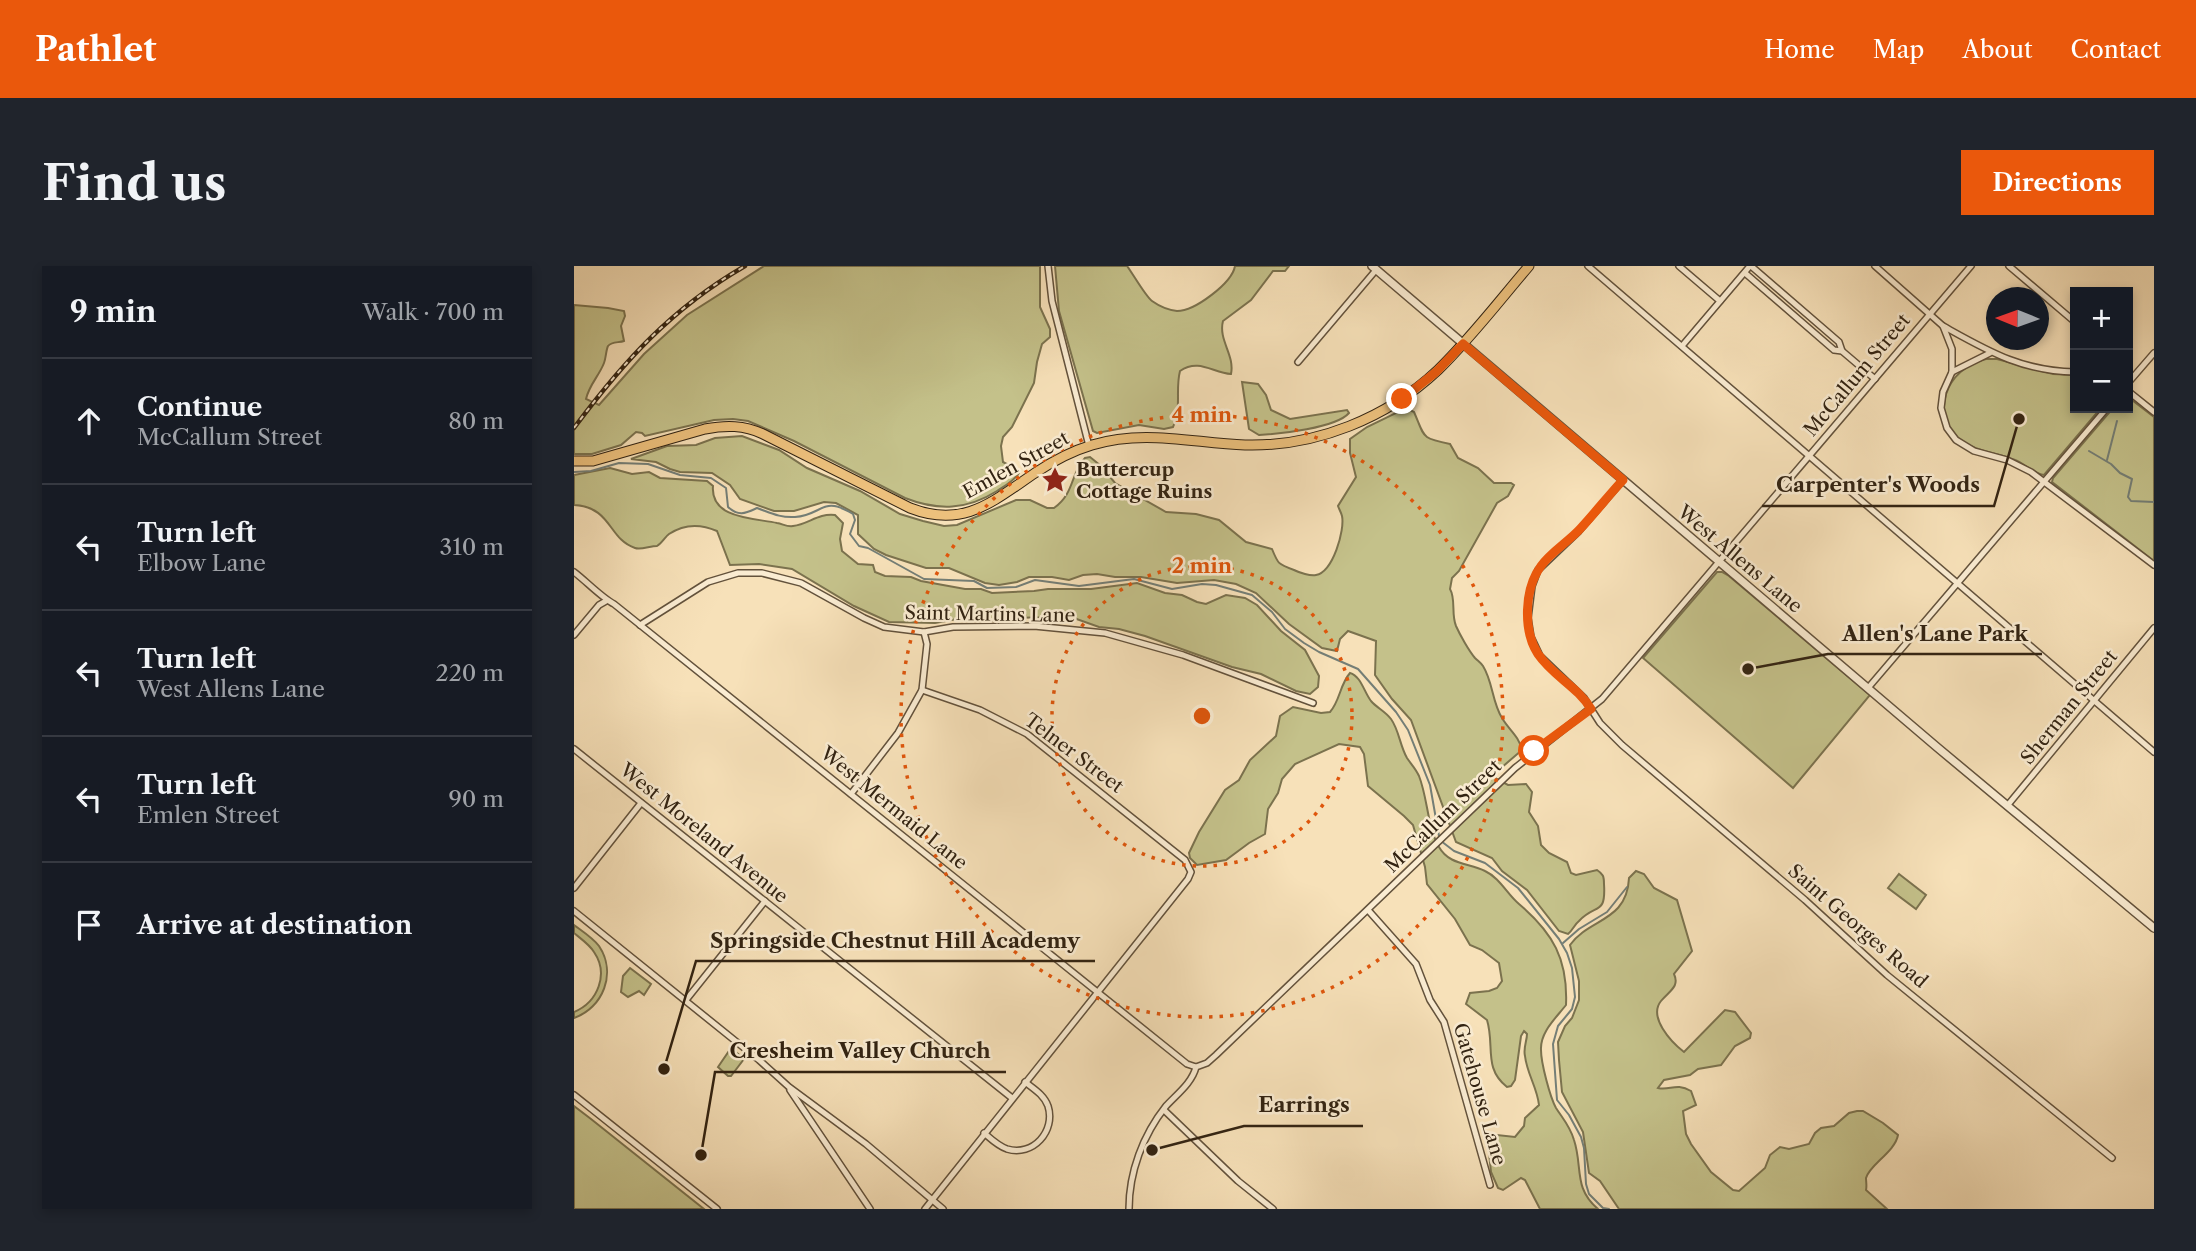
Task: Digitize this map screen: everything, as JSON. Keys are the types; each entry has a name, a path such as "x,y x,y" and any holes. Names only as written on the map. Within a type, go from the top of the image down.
{"main road":[{"name":"Emlen Street","path":"574,461 593,461 705,429 744,427 915,510 947,516 975,510 1000,498 1045,466 1089,446 1115,439 1143,436 1250,445 1279,443 1319,436 1362,421 1394,404 1436,372 1529,266"}],"street":[{"path":"1048,266 1052,301 1089,446"},
{"path":"1588,266 2154,751"},
{"path":"1679,266 1720,301"},
{"path":"1682,346 1751,266 1839,342 1842,351"},
{"path":"1875,266 1943,326 1990,353 2035,367 2070,371"},
{"name":"McCallum Street","path":"1129,1209 1131,1184 1150,1130 1193,1076 1196,1067 1207,1063 1216,1055 1516,768 1591,709 1611,689 1971,266"},
{"path":"2010,266 2070,318"},
{"path":"1298,362 1374,268"},
{"name":"West Allens Lane","path":"1374,268 2154,928"},
{"path":"1745,272 1834,349 1842,351 1875,379"},
{"path":"1943,326 1952,349 1952,372 1943,392 1941,408 1945,424 1952,436 1969,449 2014,463 2044,481 2154,565"},
{"path":"1952,372 1990,353"},
{"path":"2133,377 2154,353"},
{"path":"2133,395 2154,412"},
{"path":"1868,688 2103,413"},
{"name":"Saint Georges Road","path":"1623,480 1579,531 1542,565 1533,581 1528,625 1536,650 1551,668 1584,698 1596,718 1613,737 1805,900 1886,975 2112,1158"},
{"name":"West Mermaid Lane","path":"574,572 606,601 614,604 1187,1064 1196,1067"},
{"name":"Saint Martins Lane","path":"640,625 708,582 730,575 754,572 795,580 877,624 924,632 953,627 1034,626 1112,634 1183,655 1313,703"},
{"path":"574,635 598,605 606,601"},
{"name":"Sherman Street","path":"2007,806 2154,628"},
{"path":"851,794 898,733 922,690 927,644 924,632"},
{"name":"Telner Street","path":"922,690 980,710 1027,734 1185,860 1191,869 1188,879 1098,992"},
{"name":"West Moreland Avenue","path":"574,749 1012,1098"},
{"path":"574,888 642,803"},
{"path":"686,1000 765,901"},
{"name":"Gatehouse Lane","path":"1368,910 1416,964 1430,1000 1444,1022 1490,1185"},
{"path":"574,911 789,1087 856,1136 943,1209"},
{"path":"925,1209 1098,992"},
{"path":"984,1133 1002,1147 1013,1150 1032,1146 1043,1138 1049,1124 1047,1104 1039,1093 1025,1082"},
{"path":"789,1087 870,1209"},
{"path":"574,1095 717,1209"},
{"path":"1164,1110 1238,1181 1273,1209"}],"shaded area":[{"path":"764,266 1040,266 1040,307 1050,329 1050,337 1042,344 1034,383 1012,427 1003,437 1001,446 1003,462 1016,469 1019,473 1017,476 997,491 975,502 941,507 929,505 905,498 794,441 748,421 733,419 714,420 645,436 636,432 621,445 592,454 574,454 574,305 624,311 621,326 624,341 608,346 604,363 586,399 599,405 644,354 687,315"},
{"path":"1055,266 1127,266 1152,301 1177,311 1185,310 1212,295 1227,280 1235,266 1289,266 1285,271 1273,271 1251,300 1223,321 1231,374 1200,366 1187,367 1180,371 1177,414 1173,427 1164,429 1139,425 1097,433 1093,431 1059,311"},
{"path":"1986,359 1997,359 2053,374 2070,375 2070,413 2097,413 2044,475 2037,473 2015,460 1969,445 1952,431 1944,407 1946,394 1960,372"},
{"path":"1242,382 1258,384 1266,395 1271,410 1290,419 1347,410 1349,413 1332,423 1320,426 1259,435 1249,429"},
{"path":"2133,401 2154,417 2154,561 2052,482 2109,413 2133,413"},
{"path":"1406,408 1414,412 1422,432 1428,438 1450,444 1458,458 1478,468 1494,483 1514,485 1508,496 1497,503 1459,571 1452,578 1450,589 1456,626 1470,651 1483,666 1499,712 1522,750 1494,774 1495,778 1508,785 1526,784 1532,792 1529,812 1538,826 1541,845 1549,853 1567,862 1571,873 1576,875 1597,870 1602,874 1604,894 1601,905 1577,923 1568,934 1559,931 1527,890 1502,871 1492,858 1456,842 1411,720 1375,675 1376,641 1348,631 1340,639 1337,651 1322,648 1289,624 1256,593 1236,584 1214,580 1177,583 1097,574 1069,580 1029,577 999,585 985,583 949,568 926,568 874,549 858,534 858,515 836,503 824,502 794,511 774,511 740,499 730,485 712,473 680,472 656,462 631,459 667,446 696,445 715,438 742,436 779,450 807,468 860,491 900,514 944,526 957,525 1016,500 1030,500 1047,508 1054,508 1066,496 1080,464 1090,457 1115,483 1166,512 1196,514 1219,520 1246,542 1272,549 1277,561 1282,565 1316,575 1328,566 1336,550 1342,522 1338,506 1356,477 1350,453 1350,439 1367,427"},
{"path":"610,468 632,474 649,472 660,478 707,481 713,486 714,497 719,505 726,511 746,518 791,526 835,515 843,523 840,539 842,551 858,564 873,565 875,572 885,576 911,577 992,593 1091,589 1137,583 1206,604 1226,595 1245,598 1257,605 1281,631 1305,650 1319,676 1318,687 1310,694 1296,691 1261,674 1232,667 1145,636 1099,627 1071,617 1008,618 992,621 957,619 935,623 889,622 854,606 792,569 759,564 730,565 717,531 705,527 681,528 669,534 657,546 635,548 619,538 596,511 574,505 574,475"},
{"path":"1717,572 1729,576 1870,695 1793,788 1643,658"},
{"path":"1350,673 1360,681 1371,701 1394,723 1405,753 1419,776 1432,830 1443,853 1495,878 1541,926 1556,948 1564,974 1566,1005 1543,1037 1542,1063 1556,1108 1574,1140 1585,1193 1598,1209 1540,1209 1525,1180 1521,1178 1503,1190 1498,1188 1491,1172 1488,1143 1497,1135 1515,1137 1524,1126 1525,1118 1539,1105 1526,1063 1524,1050 1527,1034 1524,1031 1521,1036 1515,1080 1507,1087 1492,1064 1487,1020 1466,1004 1470,993 1497,988 1502,981 1499,963 1470,945 1455,919 1427,884 1413,825 1368,786 1364,754 1360,747 1339,744 1295,764 1282,779 1278,793 1268,809 1265,834 1226,860 1197,865 1190,858 1189,853 1199,832 1225,790 1239,780 1250,760 1276,736 1280,716 1293,707 1321,713 1330,712"},
{"path":"1636,871 1644,874 1654,888 1677,900 1692,951 1674,974 1675,986 1658,1007 1657,1014 1663,1029 1684,1052 1725,1010 1735,1012 1751,1033 1750,1038 1735,1046 1721,1065 1664,1080 1658,1088 1681,1087 1691,1091 1696,1105 1683,1111 1686,1134 1711,1172 1733,1190 1739,1191 1765,1168 1770,1155 1780,1147 1789,1149 1809,1144 1821,1128 1834,1126 1849,1113 1863,1111 1898,1135 1892,1147 1866,1178 1866,1190 1887,1209 1619,1209 1600,1181 1589,1173 1583,1132 1562,1092 1559,1060 1558,1042 1579,1000 1579,981 1570,945 1622,903 1629,878"},
{"path":"1899,874 1926,895 1916,909 1888,888"},
{"path":"574,925 599,946 607,967 607,978 593,1006 574,1018 574,1012 595,994 601,978 601,969 590,946 574,933"},
{"path":"630,968 651,984 644,995 639,991 628,997 621,992 623,976"},
{"path":"731,1048 744,1059 731,1076 728,1076 718,1067"},
{"path":"574,1106 591,1119 704,1209 574,1209"}],"waterway":[{"path":"2107,460 2117,421"},
{"path":"2089,451 2132,479 2128,497 2131,501 2154,502"},
{"path":"574,472 591,471 619,463 648,464 680,475 711,478 726,488 728,507 739,513 757,508 780,516 795,517 835,506 853,514 855,520 850,534 859,546 868,548 924,579 974,581 987,588 1016,587 1035,580 1079,586 1134,579 1172,589 1202,584 1216,585 1252,595 1272,612 1285,629 1304,643 1358,669 1396,712 1408,730 1430,785 1439,836"},
{"path":"1441,841 1454,851 1485,863 1518,888 1567,953 1572,968 1575,997 1572,1009 1558,1026 1553,1044 1557,1100 1581,1137 1589,1194 1603,1208 1609,1209"},
{"path":"1563,943 1579,929 1607,912 1627,887"}],"railway":[{"path":"574,428 631,358 672,318 745,266"}],"place":[{"name":"Carpenter's Woods","path":"2019,419"},
{"name":"Buttercup Cottage Ruins","path":"1055,480"},
{"name":"Allen's Lane Park","path":"1748,669"},
{"name":"Springside Chestnut Hill Academy","path":"664,1069"},
{"name":"Earrings","path":"1152,1150"},
{"name":"Cresheim Valley Church","path":"701,1155"}],"route":[{"path":"1402,399 1436,372 1463,344 1623,480 1579,531 1542,565 1533,581 1528,618 1533,644 1546,663 1584,698 1591,709 1534,751"}]}
